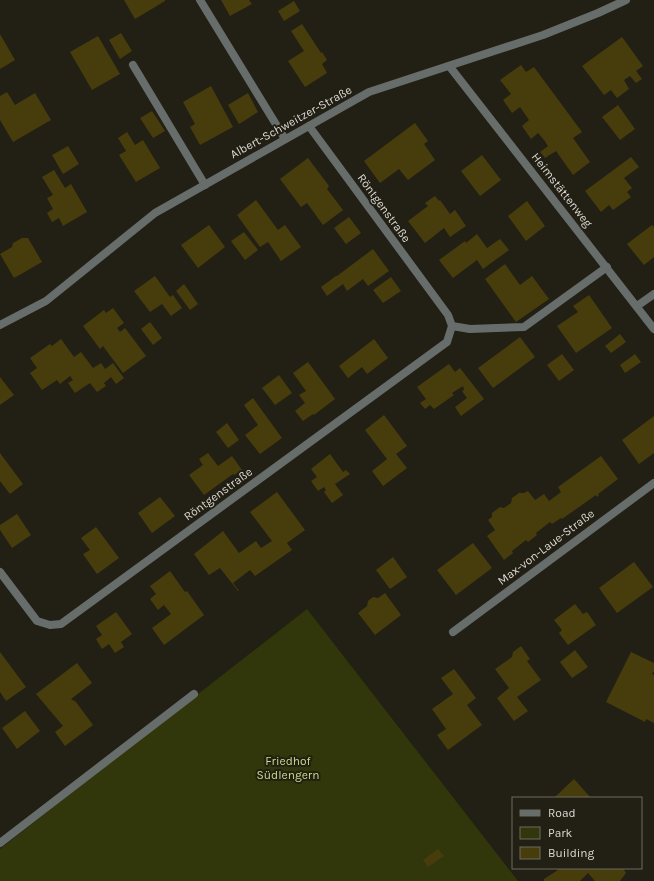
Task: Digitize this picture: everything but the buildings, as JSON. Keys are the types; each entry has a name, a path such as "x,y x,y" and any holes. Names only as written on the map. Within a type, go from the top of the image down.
{"street":[{"path":"200,0 285,139"},
{"name":"Albert-Schweitzer-Straße","path":"0,325 46,301 155,213 369,92 450,67 543,35 626,0"},
{"path":"133,65 205,185"},
{"name":"Heimstättenweg","path":"450,67 654,329"},
{"name":"Röntgenstraße","path":"0,572 37,621 50,625 61,624 447,342 452,326 448,315 309,126"},
{"path":"452,326 470,330 524,327 607,267"},
{"path":"636,306 654,294"},
{"name":"Max-von-Laue-Straße","path":"453,632 654,483"},
{"path":"0,843 194,694"}],"green space":[{"name":"Friedhof Südlengern","path":"307,609 518,881 0,881 0,849"}]}
